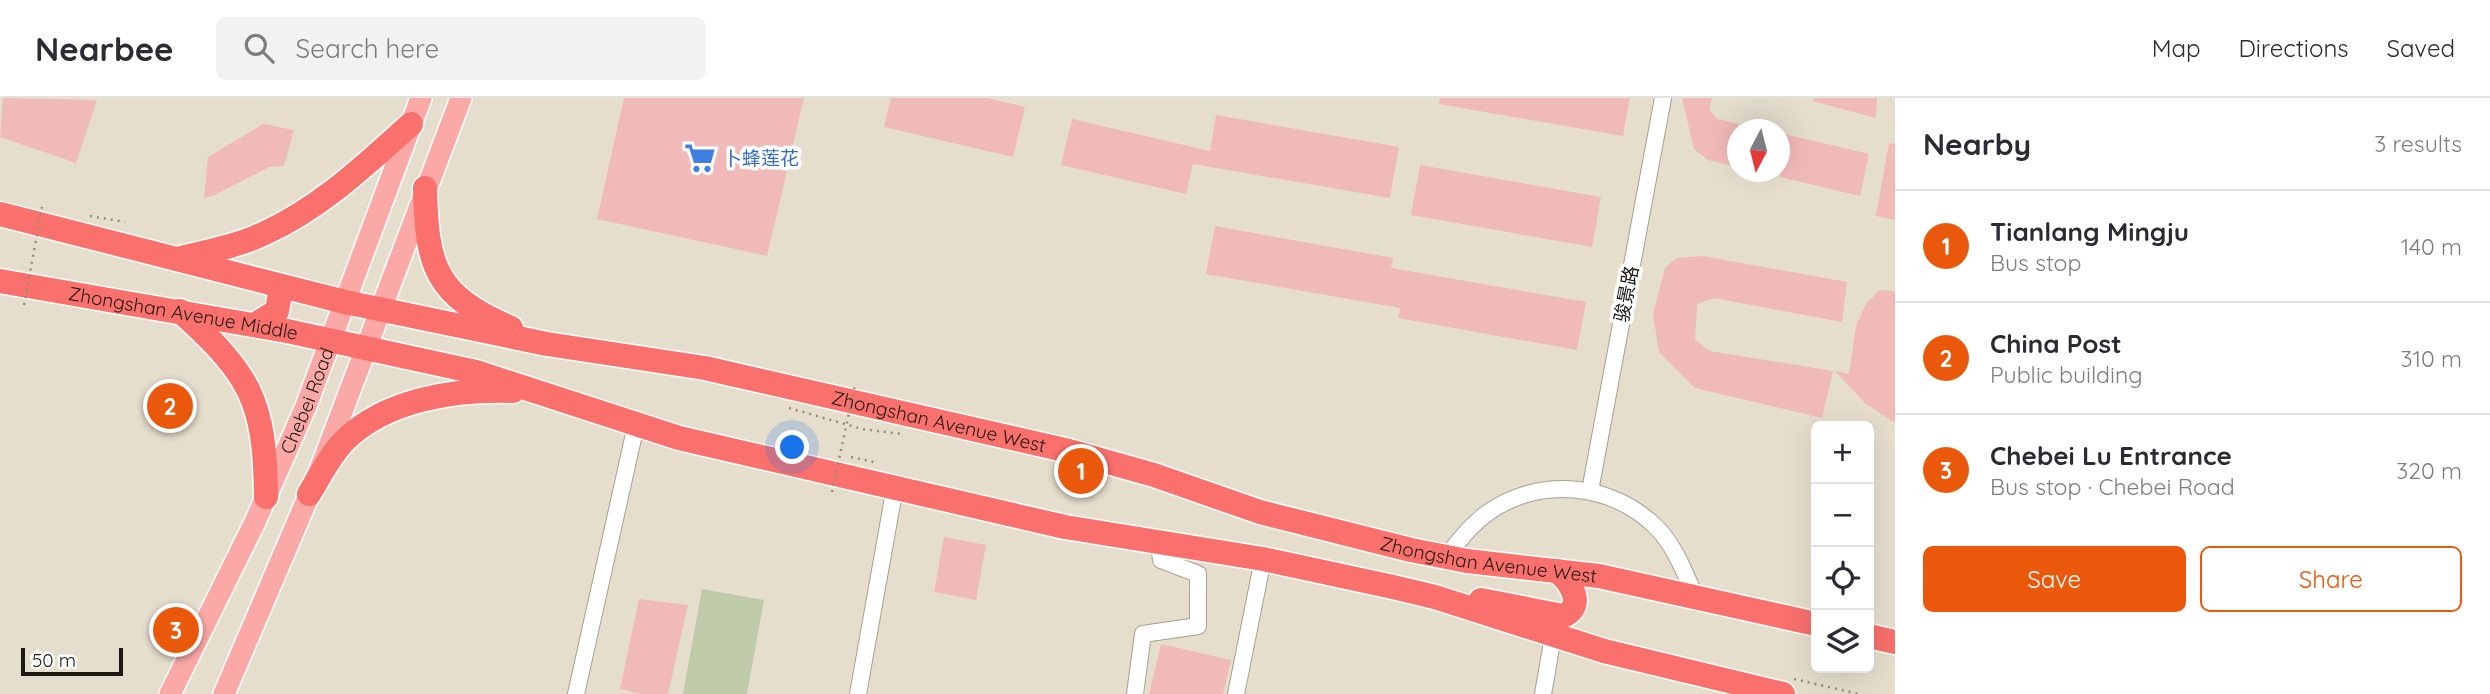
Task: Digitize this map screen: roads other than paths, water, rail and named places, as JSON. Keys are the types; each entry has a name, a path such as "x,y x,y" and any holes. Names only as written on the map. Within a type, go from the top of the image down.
{"highway":[{"path":"173,260 262,235 294,219 323,200 411,124"},
{"path":"425,188 429,252 444,282 487,317 547,344"},
{"path":"0,214 345,302"},
{"name":"Zhongshan Avenue Middle","path":"0,281 179,311 366,347"},
{"path":"254,325 277,311 280,294 276,285"},
{"name":"Zhongshan Avenue West","path":"345,302 547,344 705,368 1069,451 1112,462 1272,515 1446,557 1599,576 1811,623"},
{"path":"179,311 229,358 248,384 259,412 264,444 266,498"},
{"path":"432,362 426,351 427,343 433,331 444,323"},
{"path":"366,347 500,378 636,425 1065,527 1263,559 1435,597 1553,636 1783,694"},
{"path":"309,494 346,439 393,410 440,395 465,392 517,391 556,397"},
{"path":"1435,597 1492,601 1563,615 1572,607 1575,594 1569,582 1557,571"},
{"path":"1874,637 1895,642"}],"main road":[{"name":"Chebei Road","path":"170,694 266,498 306,406 421,98"},
{"name":"Chebei Road","path":"224,694 309,494 461,98"}],"street":[{"name":"骏景路","path":"1590,491 1663,98"},
{"path":"576,694 636,425"},
{"path":"858,694 895,487"},
{"path":"1446,557 1486,514 1515,498 1550,488 1590,491 1626,504 1658,528 1679,560 1696,598"},
{"path":"1135,694 1143,634 1198,626 1198,574 1161,560 1159,543"},
{"path":"1236,694 1263,559"},
{"path":"1543,694 1553,636"}],"place":[{"name":"卜蜂莲花","path":"700,158"},
{"name":"China Post","path":"170,406"},
{"name":"Tianlang Mingju","path":"1081,471"},
{"name":"Chebei Lu Entrance","path":"176,630"}]}
